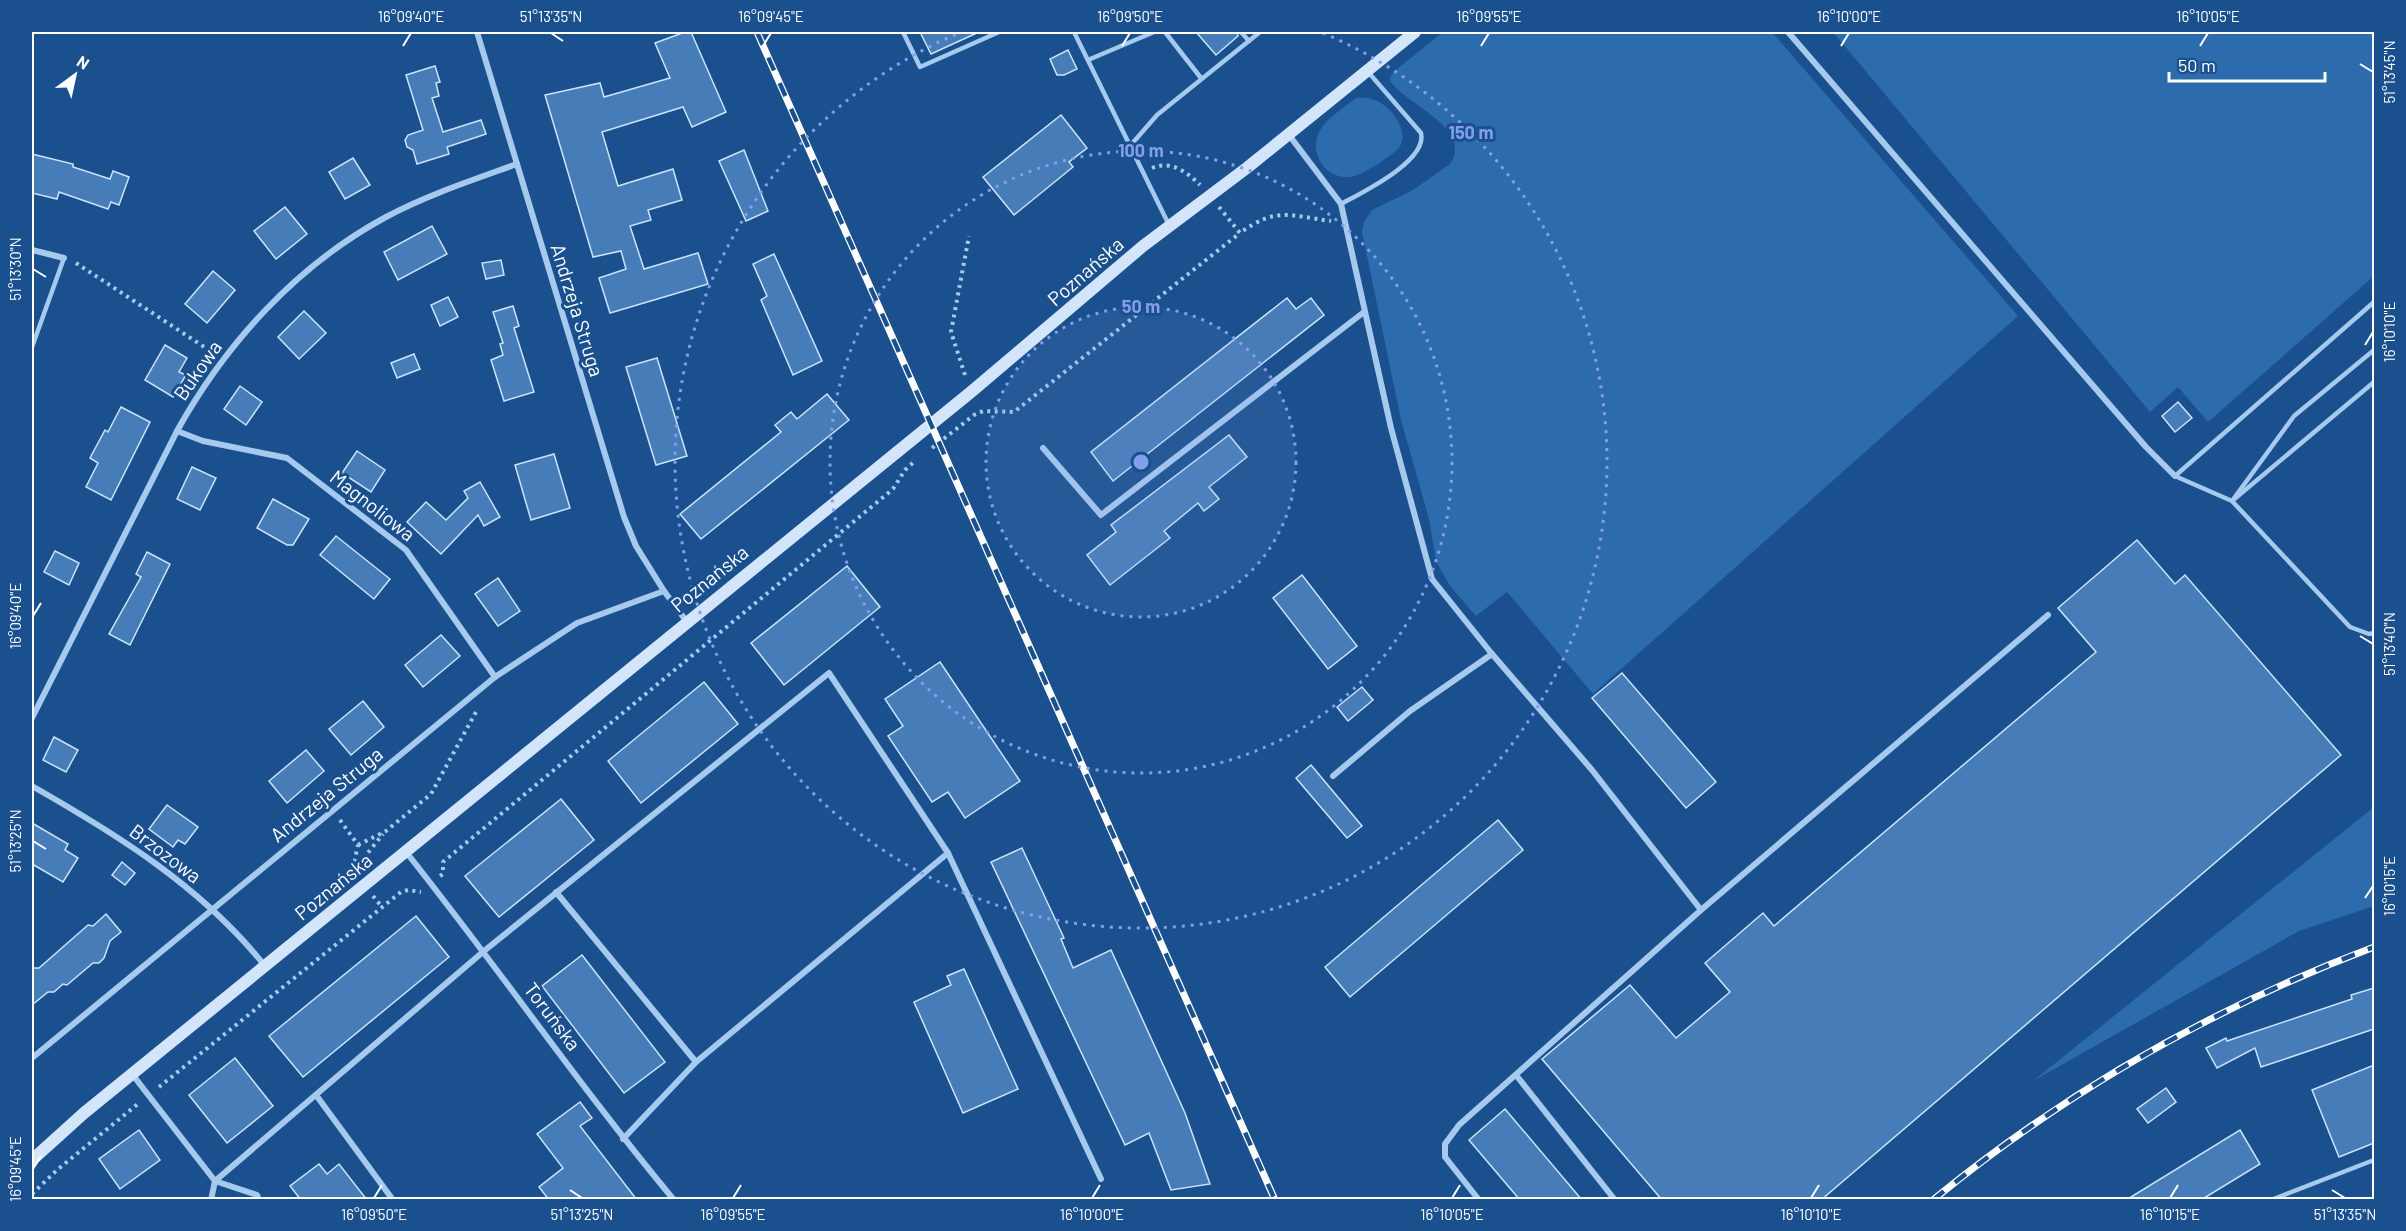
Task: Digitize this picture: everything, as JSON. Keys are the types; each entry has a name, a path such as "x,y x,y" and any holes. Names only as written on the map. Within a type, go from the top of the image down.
{"main road":[{"name":"Poznańska","path":"32,1160 132,1074 971,392 1170,225 1289,135 1415,32"}],"street":[{"name":"Andrzeja Struga","path":"477,32 624,517 636,546 664,591 687,622"},
{"path":"1788,32 2146,447 2175,477"},
{"path":"1289,135 1341,204 1391,428 1432,579 1492,654 1592,770 1701,910"},
{"name":"Bukowa","path":"32,718 177,430 202,389 244,333 285,290 346,241 412,204 517,164"},
{"path":"32,250 64,258"},
{"path":"1043,447 1101,515 1364,312"},
{"name":"Magnoliowa","path":"177,430 203,441 286,458 397,543 406,550 495,677"},
{"name":"Andrzeja Struga","path":"32,1058 495,677 577,623 664,591"},
{"path":"1479,1200 1444,1157 1445,1144 1459,1125 1701,910 2048,615"},
{"path":"1333,776 1410,711 1492,654"},
{"path":"211,1200 215,1181 484,951 828,673 948,853 1101,1179"},
{"name":"Brzozowa","path":"32,786 131,845 212,909 236,931 265,966"},
{"name":"Toruńska","path":"406,851 484,951 623,1139 674,1200"},
{"path":"623,1139 696,1062 948,853"},
{"path":"556,892 696,1062"},
{"path":"132,1074 215,1181 257,1195 259,1200"},
{"path":"1516,1075 1615,1200"},
{"path":"316,1095 393,1200"}],"lane":[{"path":"903,32 920,67 999,32"},
{"path":"1074,32 1170,225"},
{"path":"1088,60 1154,32"},
{"path":"1165,32 1201,78"},
{"path":"1241,32 1249,41"},
{"path":"1130,146 1157,115 1260,32"},
{"path":"1341,204 1396,171 1416,152 1422,138 1415,125 1367,71"},
{"path":"32,347 64,258"},
{"path":"2374,302 2175,477 2232,501 2350,627 2369,634 2374,633"},
{"path":"2232,501 2294,416 2374,350"},
{"path":"2232,501 2374,382"},
{"path":"2271,1200 2374,1160"}],"path":[{"path":"1143,173 1162,164 1172,166 1192,178 1210,195 1240,233"},
{"path":"929,450 974,415 983,411 1014,412 1255,222 1275,214 1288,214 1345,222"},
{"path":"969,236 951,332 971,392"},
{"path":"64,258 87,269 223,360"},
{"path":"32,1194 57,1170 401,892 408,890 420,892 443,874 443,862 892,489 905,470 920,457"},
{"path":"352,872 386,831 431,795 479,706"},
{"path":"332,810 358,845 352,872"},
{"path":"358,845 386,831"},
{"path":"352,872 382,907"}],"shaded area":[{"path":"1443,32 1772,32 2018,316 1593,694 1507,592 1476,616 1450,586 1436,561 1429,519 1401,420 1362,232 1364,222 1372,210 1413,190 1450,164 1455,151 1453,139 1446,128 1390,81 1391,75 1397,69"},
{"path":"1833,32 2374,32 2374,276 2208,422 2178,387 2150,412"},
{"path":"1356,98 1373,99 1387,108 1398,121 1403,137 1397,150 1374,166 1354,176 1340,176 1332,173 1320,162 1316,146 1317,137 1328,120"},
{"path":"2374,807 2374,906 2299,931 2033,1081"}],"building":[{"path":"691,32 726,112 692,127 683,107 602,132 618,186 673,169 682,200 648,210 651,220 630,226 644,269 698,253 708,284 610,313 599,278 626,269 621,251 593,257 545,95 600,83 604,97 670,78 655,43"},
{"path":"920,32 979,32 931,54"},
{"path":"1196,32 1237,32 1238,36 1216,55"},
{"path":"1068,50 1077,69 1064,75 1057,75 1050,59"},
{"path":"435,66 440,82 436,83 439,96 432,98 443,132 481,120 486,134 447,147 449,154 417,164 413,150 407,147 405,140 408,135 423,130 406,75"},
{"path":"1061,115 1087,148 1069,162 1073,167 1014,215 983,177"},
{"path":"744,150 768,211 746,221 719,161"},
{"path":"32,154 73,164 73,167 110,179 113,171 129,177 119,205 111,202 108,209 59,192 57,199 32,193"},
{"path":"353,158 370,185 345,199 329,172"},
{"path":"285,207 307,234 276,259 254,231"},
{"path":"432,226 447,254 398,280 384,252"},
{"path":"774,254 822,361 793,375 761,300 767,296 753,264"},
{"path":"501,260 504,275 486,279 482,263"},
{"path":"213,271 235,290 207,323 185,304"},
{"path":"448,297 458,317 440,326 431,305"},
{"path":"1287,298 1296,309 1311,298 1324,315 1113,481 1091,452"},
{"path":"513,306 519,326 514,328 534,392 504,401 491,360 503,355 500,344 503,343 493,312"},
{"path":"304,311 326,333 299,359 278,337"},
{"path":"165,345 187,358 179,372 186,375 173,397 145,380"},
{"path":"414,354 420,369 397,378 391,363"},
{"path":"657,358 687,456 656,465 626,367"},
{"path":"240,386 262,402 246,425 224,409"},
{"path":"827,394 849,420 701,539 680,514 781,432 775,425 791,412 797,419"},
{"path":"2178,402 2192,418 2175,432 2162,416"},
{"path":"121,407 150,422 111,500 86,487 98,463 90,458 105,430 108,432"},
{"path":"1229,435 1247,457 1209,487 1219,499 1204,511 1198,503 1164,531 1170,538 1110,585 1087,555 1116,532 1111,525"},
{"path":"357,451 385,470 371,492 342,473"},
{"path":"554,454 570,508 531,520 515,465"},
{"path":"192,467 216,478 200,510 177,499"},
{"path":"480,482 500,517 484,526 478,515 441,554 407,522 426,502 446,520 468,498 464,491"},
{"path":"273,499 309,519 293,545 287,545 257,528"},
{"path":"336,536 390,579 374,599 320,555"},
{"path":"2137,540 2175,584 2185,575 2341,755 1821,1200 1662,1200 1542,1059 1630,985 1676,1038 1730,992 1705,963 1763,913 1774,926 2096,652 2058,608"},
{"path":"55,551 79,563 69,585 44,572"},
{"path":"147,552 170,564 130,645 109,634 141,577 136,574"},
{"path":"847,566 880,607 784,685 751,643"},
{"path":"1302,575 1357,646 1328,669 1273,598"},
{"path":"498,578 520,611 498,626 475,594"},
{"path":"441,635 460,656 423,687 405,665"},
{"path":"940,662 1020,781 965,818 948,792 932,802 888,736 903,726 885,699"},
{"path":"1622,673 1716,782 1686,808 1592,698"},
{"path":"704,682 738,724 641,803 608,761"},
{"path":"1362,687 1373,700 1348,721 1337,707"},
{"path":"363,701 384,727 351,755 329,729"},
{"path":"54,737 78,750 66,772 43,760"},
{"path":"306,750 324,771 287,803 269,781"},
{"path":"1311,765 1362,826 1347,838 1296,778"},
{"path":"561,799 594,840 499,917 465,876"},
{"path":"167,805 198,827 185,844 178,840 173,847 149,829"},
{"path":"1498,820 1523,850 1350,997 1325,967"},
{"path":"32,823 68,844 65,850 78,858 63,882 32,864"},
{"path":"1022,848 1064,938 1061,939 1073,968 1111,950 1185,1113 1210,1184 1171,1190 1149,1133 1125,1145 991,862"},
{"path":"122,862 135,873 125,885 112,875"},
{"path":"106,914 121,932 110,941 104,958 99,963 93,963 67,985 63,984 54,992 48,992 32,1005 32,968 39,968 88,925 93,926"},
{"path":"416,916 449,957 303,1077 269,1036"},
{"path":"582,955 665,1062 624,1093 542,986"},
{"path":"964,969 1018,1089 963,1113 914,1002 951,985 947,976"},
{"path":"2374,988 2374,1029 2261,1067 2255,1048 2217,1068 2206,1048 2226,1038 2227,1041 2352,999 2351,995"},
{"path":"235,1058 273,1106 227,1143 189,1095"},
{"path":"2374,1065 2374,1143 2339,1157 2312,1090"},
{"path":"2166,1088 2176,1102 2148,1123 2137,1109"},
{"path":"580,1102 592,1118 580,1126 637,1200 549,1200 539,1187 563,1168 537,1134"},
{"path":"1505,1109 1582,1200 1520,1200 1469,1140"},
{"path":"139,1130 160,1160 120,1189 99,1159"},
{"path":"2240,1130 2260,1164 2201,1200 2126,1200"},
{"path":"319,1164 327,1174 339,1164 367,1200 301,1200 290,1186"}],"railway":[{"path":"757,32 1275,1200"},
{"path":"1933,1200 2035,1123 2143,1056 2257,997 2374,947"}]}
